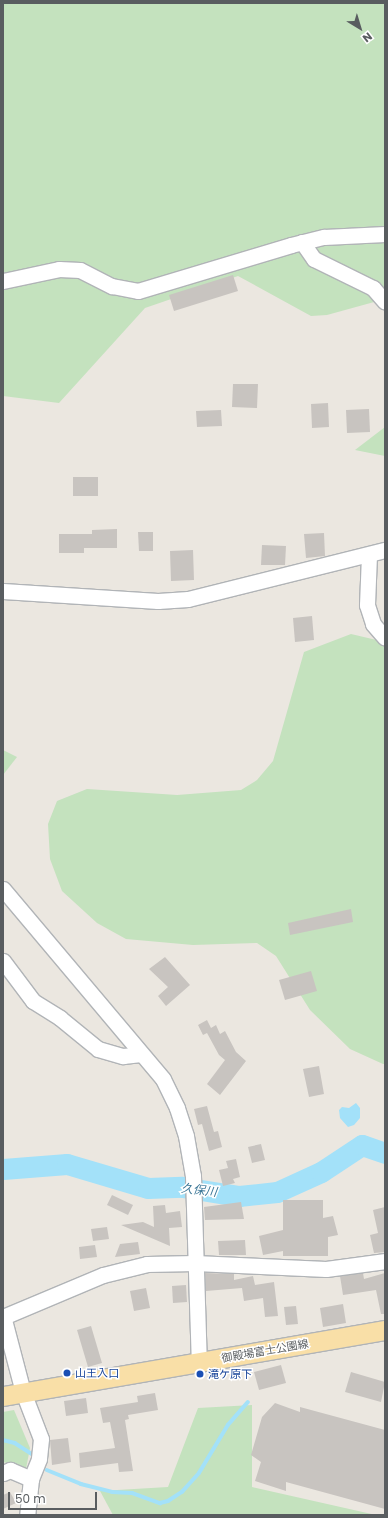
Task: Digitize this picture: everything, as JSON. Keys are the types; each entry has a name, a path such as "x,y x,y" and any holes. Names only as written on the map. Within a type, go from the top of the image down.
{"main road":[{"name":"御殿場富士公園線","path":"3,1396 385,1330"}],"street":[{"path":"3,281 59,269 80,270 112,286 138,291 302,242 324,237 385,234"},
{"path":"302,242 314,259 373,288 385,302"},
{"path":"3,591 158,600 188,599 385,550"},
{"path":"369,555 367,605 373,624 385,638"},
{"path":"3,889 163,1079 177,1108 186,1136 193,1176 199,1363"},
{"path":"3,961 33,1001 60,1018 98,1048 123,1056 141,1054"},
{"path":"27,1515 31,1479 40,1459 41,1439 22,1392 3,1316 103,1275 147,1264 195,1263 326,1269 385,1260"},
{"path":"3,1473 10,1470 31,1479"}],"green space":[{"path":"3,3 385,3 385,299 327,315 311,316 238,276 145,308 59,403 3,396"},
{"path":"385,427 385,456 355,450"},
{"path":"351,634 385,642 385,1064 350,1049 310,1010 276,956 257,943 193,945 126,939 97,923 62,891 50,859 48,824 57,801 87,789 177,795 241,790 257,780 273,761 304,652"},
{"path":"3,750 17,757 3,775"},
{"path":"252,1405 252,1487 376,1515 113,1515 100,1491 168,1487 198,1408"},
{"path":"14,1410 30,1448 26,1469 3,1462 3,1412"}],"water":[{"path":"356,1103 360,1108 360,1118 354,1125 348,1127 340,1118 339,1110 342,1107 349,1108"}],"building":[{"path":"233,275 238,291 174,311 169,295"},
{"path":"233,384 258,384 257,408 232,407"},
{"path":"328,403 329,427 312,428 311,404"},
{"path":"369,409 370,432 347,433 346,410"},
{"path":"221,410 222,426 197,427 196,411"},
{"path":"73,477 98,477 98,496 73,496"},
{"path":"117,529 117,548 84,548 84,553 59,553 59,534 92,534 92,530"},
{"path":"138,532 153,532 153,551 139,551"},
{"path":"324,533 325,556 306,558 304,534"},
{"path":"262,545 286,546 285,565 261,565"},
{"path":"193,550 194,580 171,581 170,551"},
{"path":"312,616 314,640 295,642 293,618"},
{"path":"351,909 353,922 290,935 288,923"},
{"path":"165,957 190,985 166,1006 158,996 168,987 149,969"},
{"path":"311,971 317,991 285,1000 279,980"},
{"path":"207,1020 211,1028 216,1025 220,1034 225,1031 236,1052 246,1061 220,1095 207,1084 225,1060 219,1055 207,1033 203,1035 198,1025"},
{"path":"319,1066 324,1094 309,1097 303,1069"},
{"path":"207,1106 214,1132 218,1131 222,1147 209,1151 202,1124 198,1125 194,1109"},
{"path":"261,1144 265,1160 252,1163 248,1147"},
{"path":"236,1159 240,1177 233,1179 235,1183 223,1186 219,1170 228,1168 226,1161"},
{"path":"112,1195 133,1205 128,1215 107,1205"},
{"path":"283,1200 323,1200 323,1218 333,1216 338,1235 328,1237 328,1256 283,1256 283,1251 263,1255 259,1236 283,1230"},
{"path":"241,1202 244,1219 205,1220 204,1207"},
{"path":"165,1205 166,1213 180,1211 182,1227 169,1228 170,1246 121,1225 143,1222 154,1227 153,1206"},
{"path":"385,1207 385,1252 374,1253 370,1235 378,1233 373,1210"},
{"path":"107,1227 109,1239 93,1241 91,1229"},
{"path":"245,1240 246,1255 219,1255 218,1241"},
{"path":"138,1242 140,1254 115,1257 120,1244"},
{"path":"95,1245 97,1257 80,1259 79,1247"},
{"path":"205,1273 234,1274 234,1280 253,1276 255,1285 274,1282 278,1316 265,1317 263,1298 244,1301 242,1288 206,1291"},
{"path":"363,1273 364,1279 385,1273 385,1314 381,1314 376,1290 343,1295 340,1276"},
{"path":"186,1285 187,1302 173,1303 172,1286"},
{"path":"146,1288 150,1308 134,1311 130,1291"},
{"path":"343,1304 346,1323 323,1327 320,1308"},
{"path":"296,1306 298,1324 286,1325 284,1307"},
{"path":"91,1326 102,1363 88,1367 77,1330"},
{"path":"281,1365 286,1383 259,1390 254,1372"},
{"path":"351,1372 385,1382 381,1402 345,1392"},
{"path":"155,1393 158,1410 128,1415 129,1419 125,1420 133,1471 119,1472 118,1463 80,1468 79,1453 115,1448 110,1422 103,1423 100,1408 138,1402 137,1396"},
{"path":"86,1398 88,1413 66,1416 64,1401"},
{"path":"275,1403 300,1412 300,1407 385,1430 385,1509 286,1482 286,1491 255,1481 261,1462 251,1455 262,1417"},
{"path":"68,1438 71,1462 52,1465 50,1440"},
{"path":"10,1492 16,1503 3,1509 3,1495"}],"waterway":[{"name":"久保川","path":"3,1169 67,1164 148,1188 182,1187 239,1196 277,1192 321,1172 362,1145 385,1153"},
{"path":"47,1470 81,1484 112,1492 132,1493 160,1503 168,1501 182,1492 199,1473 228,1425 248,1402"},
{"path":"3,1440 15,1443 32,1454"}],"place":[{"name":"山王入口","path":"67,1373"},
{"name":"滝ケ原下","path":"200,1374"}]}
